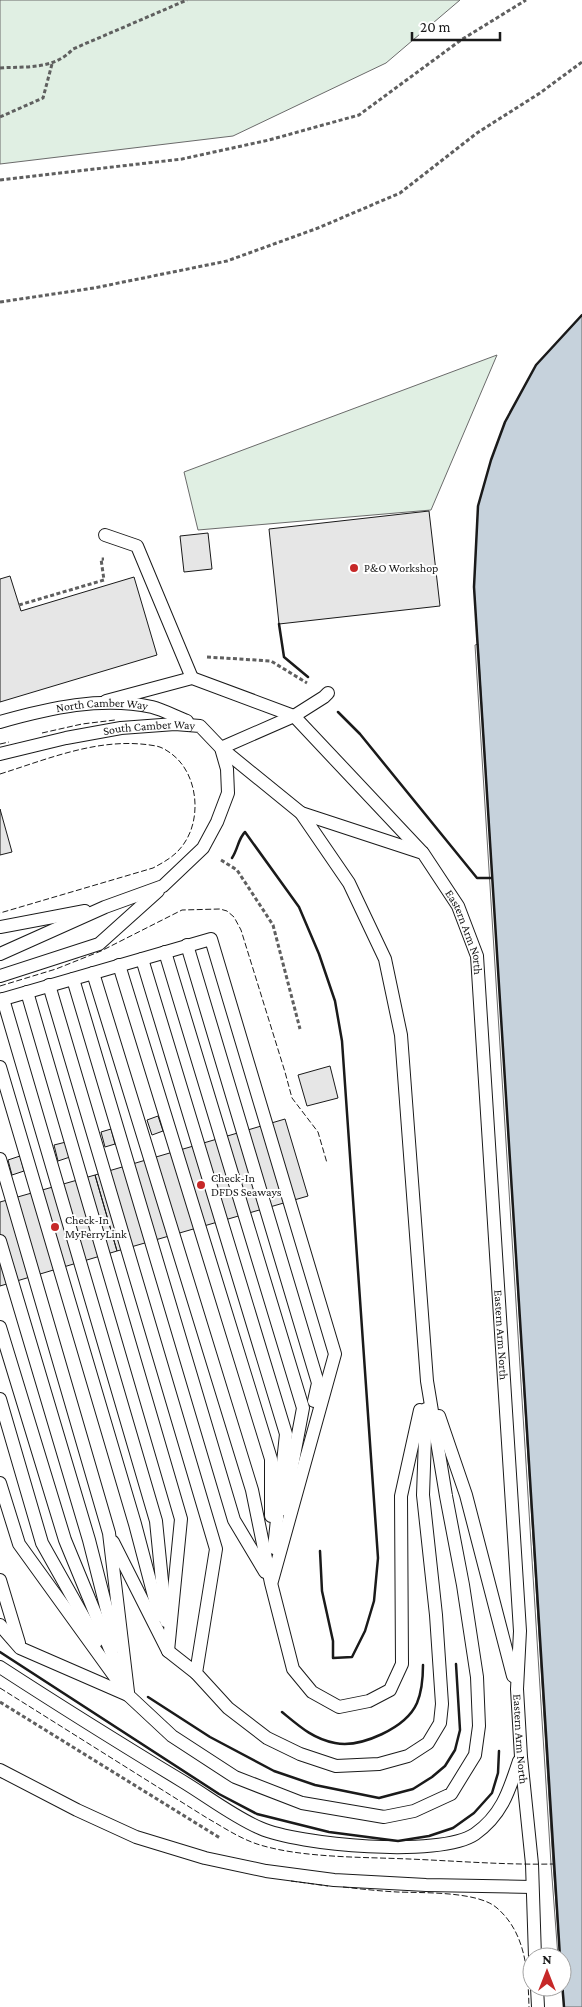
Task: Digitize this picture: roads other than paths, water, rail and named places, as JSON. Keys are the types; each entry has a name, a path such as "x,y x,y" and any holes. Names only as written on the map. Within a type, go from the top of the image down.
{"lane":[{"path":"105,535 137,546 192,678"},
{"path":"106,701 192,678 294,716"},
{"path":"0,1483 19,1544 128,1695 172,1736 235,1777 302,1803 384,1817 414,1812 451,1794 475,1755 479,1726 477,1677 427,1381 401,1035 385,959 349,883 301,813 221,748 294,716 328,693"},
{"name":"North Camber Way","path":"0,722 46,710 106,701 153,707 200,726"},
{"name":"Eastern Arm North","path":"294,716 423,853 458,906 476,956 520,1631 517,1689 520,1757 532,1864 535,1947"},
{"name":"South Camber Way","path":"0,754 66,738 121,728 175,724 200,726 221,748 228,769 228,793 217,822 203,848 163,886 99,944 0,976"},
{"path":"301,813 423,853"},
{"name":"South Camber Way","path":"0,954 105,907 163,886"},
{"name":"South Camber Way","path":"0,927 105,907"},
{"path":"168,1651 156,1520 2,999 211,939 335,1354 271,1583"},
{"path":"187,946 318,1383 271,1583"},
{"path":"164,952 303,1408 271,1583"},
{"path":"142,959 286,1434 271,1583"},
{"path":"119,965 271,1459 271,1583"},
{"path":"93,973 252,1490 271,1583 294,1669 312,1692 339,1707 369,1701 390,1690 402,1664 401,1496 427,1381"},
{"path":"73,978 234,1520 271,1583"},
{"path":"49,985 216,1549 196,1673"},
{"path":"27,992 181,1519 168,1651"},
{"path":"0,1067 135,1524 168,1651"},
{"path":"0,1159 109,1533 128,1695"},
{"path":"0,1241 89,1540 128,1695"},
{"path":"0,1328 65,1540 128,1695"},
{"path":"109,1533 168,1651 196,1673 228,1708 267,1738 300,1754 336,1766 379,1764 408,1756 428,1743 440,1723 442,1704 436,1615 423,1495 427,1381"},
{"path":"427,1381 466,1495 517,1689"},
{"path":"0,1399 42,1543 128,1695"},
{"path":"0,1580 20,1648"},
{"path":"0,1625 20,1648 128,1695"},
{"path":"0,1667 103,1733 260,1828 298,1839 406,1848 442,1846 472,1835 488,1824 506,1799 520,1757"},
{"path":"0,1770 77,1810 136,1837 204,1858 266,1871 334,1880 376,1883 532,1887"}],"place":[{"name":"P&O Workshop","path":"354,568"},
{"name":"Check-In DFDS Seaways","path":"201,1185"},
{"name":"Check-In MyFerryLink","path":"55,1227"}]}
